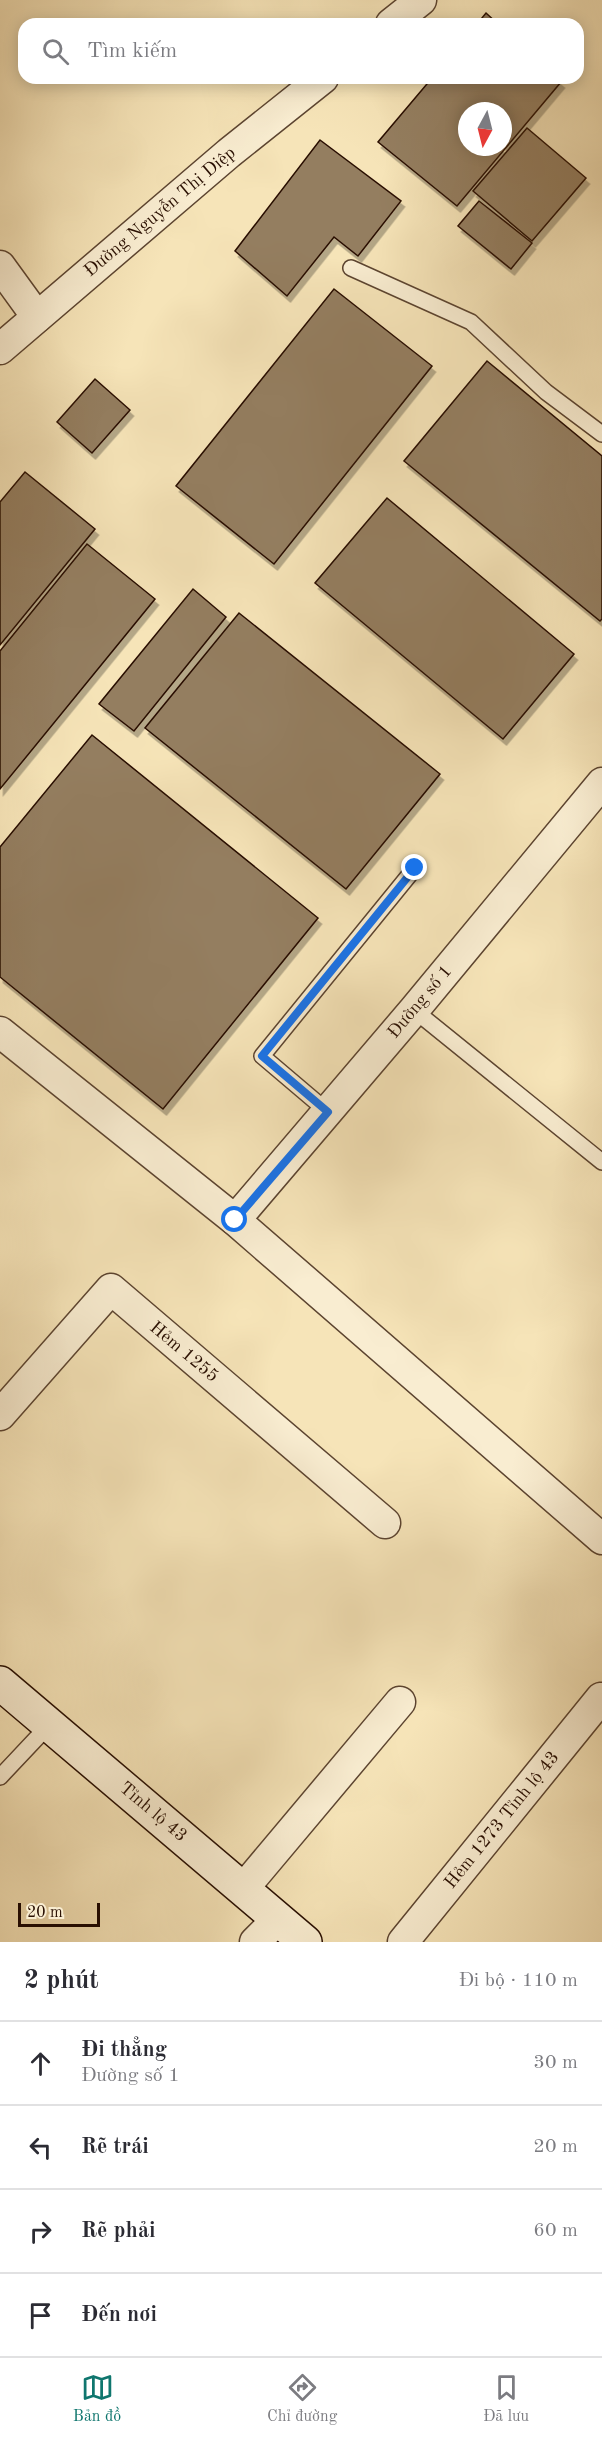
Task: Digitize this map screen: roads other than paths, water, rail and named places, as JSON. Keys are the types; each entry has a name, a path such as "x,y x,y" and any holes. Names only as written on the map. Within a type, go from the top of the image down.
{"main road":[{"name":"Tỉnh lộ 43","path":"0,1683 305,1942"}],"street":[{"path":"398,18 421,0"},
{"name":"Đường Nguyễn Thị Diệp","path":"0,349 229,153 315,84"},
{"path":"0,266 37,317"},
{"name":"Đường số 1","path":"235,1220 414,1010 602,783"},
{"path":"0,1032 235,1220 602,1539"},
{"name":"Hẻm 1255","path":"0,1415 111,1289 386,1523"},
{"name":"Hẻm 1273 Tỉnh lộ 43","path":"404,1942 601,1698"},
{"path":"243,1889 400,1702"},
{"path":"255,1942 278,1919"}],"lane":[{"path":"351,268 471,322 546,392 602,434"},
{"path":"328,1112 262,1056 415,868"},
{"path":"414,1010 602,1162"},
{"path":"0,1777 50,1725"}]}
